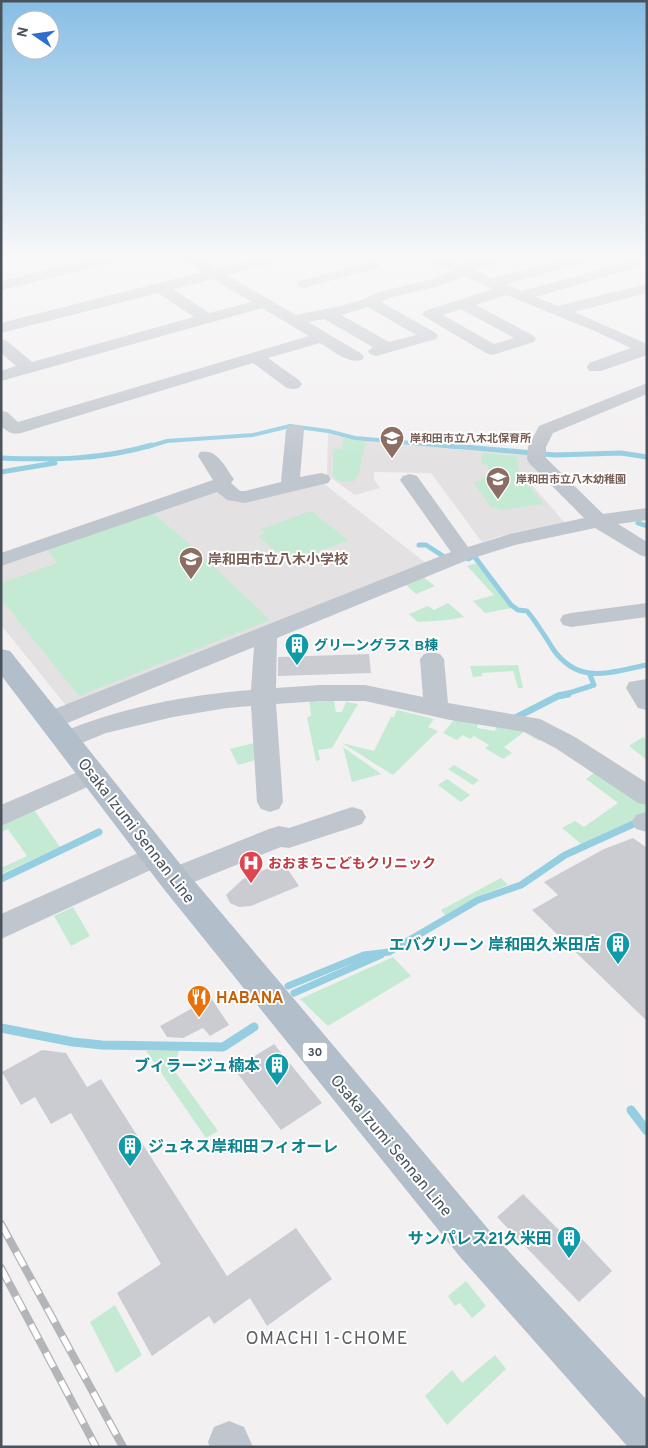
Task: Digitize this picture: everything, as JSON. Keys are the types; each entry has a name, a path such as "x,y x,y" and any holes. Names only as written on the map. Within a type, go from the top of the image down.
{"main road":[{"name":"Osaka Izumi Sennan Line","path":"2,658 165,867 276,1005 475,1244 647,1434"}],"street":[{"path":"1,328 18,324"},
{"path":"1,376 190,324"},
{"path":"300,324 356,358"},
{"path":"342,324 382,350 430,336 412,324"},
{"path":"446,324 492,350 528,338 500,324"},
{"path":"582,324 646,349"},
{"path":"1,416 15,429 322,337"},
{"path":"1,344 28,368"},
{"path":"594,367 646,349"},
{"path":"256,357 294,384"},
{"path":"647,388 546,430 536,452 536,459 598,521 647,551"},
{"path":"290,485 295,430"},
{"path":"1,560 220,484 224,479 207,456"},
{"path":"220,484 234,496 245,497 321,479"},
{"path":"409,488 437,507 463,555"},
{"path":"59,730 266,635 463,555 510,540 598,521 647,514"},
{"path":"572,620 647,610"},
{"path":"266,635 263,698 270,802"},
{"path":"432,659 436,709"},
{"path":"647,686 638,688 647,702"},
{"path":"59,730 99,726 147,714 227,700 319,693 365,693 436,709 531,725 566,743 647,796"},
{"path":"1,816 94,774"},
{"path":"1,927 165,867 279,836 289,838 352,816"},
{"path":"635,1447 647,1443"}],"shaded area":[{"name":"岸和田市立八木幼稚園","path":"328,434 352,439 530,453 548,475 524,476 566,524 500,536 482,542 431,473 374,472 374,480 380,488 355,495 327,475"},
{"name":"岸和田市立八木小学校","path":"323,483 426,563 68,708 1,625 1,565 214,489 233,500"}],"green space":[{"path":"343,438 366,441 359,473 353,482 339,481 333,475 333,449 342,449"},
{"path":"483,453 516,456 520,475 544,504 503,510 491,507 473,482 479,481 489,473 488,466 481,463"},
{"path":"311,511 348,540 290,563 258,536 265,533 261,529"},
{"path":"151,512 190,544 270,620 79,696 1,599 1,583 57,563 47,549"},
{"path":"477,563 511,608 485,613 473,601 494,595 467,566"},
{"path":"423,577 435,586 416,594 405,584"},
{"path":"448,603 464,617 418,622 409,614 428,606 434,610"},
{"path":"518,665 523,688 518,688 513,671 482,673 482,676 473,677 470,666"},
{"path":"333,696 336,712 342,712 346,702 358,704 332,748 318,750 320,760 316,761 307,717 311,716 309,698"},
{"path":"397,710 434,719 428,727 438,731 393,775 342,743 374,751 391,717 394,717"},
{"path":"455,719 478,722 477,728 495,731 497,725 528,729 543,737 539,741 524,732 504,747 512,753 503,759 485,748 489,745 474,736 470,739 463,735 457,740 443,733"},
{"path":"643,737 647,740 647,760 629,746"},
{"path":"262,741 263,758 238,765 230,749"},
{"path":"343,747 381,774 352,782"},
{"path":"454,765 479,780 473,785 448,769"},
{"path":"598,770 647,805 647,811 631,823 581,844 562,828 575,821 584,827 618,803 586,779"},
{"path":"447,779 470,795 461,802 438,785"},
{"path":"32,807 60,847 1,874 1,868 27,856 8,829 1,832 1,821"},
{"path":"501,878 508,885 479,896 445,915 441,910"},
{"path":"73,907 90,936 71,946 54,916"},
{"path":"393,957 411,976 328,1026 300,999"},
{"path":"179,1050 174,1070 218,1131 206,1138 146,1051"},
{"path":"466,1281 486,1306 472,1318 460,1303 455,1306 448,1296"},
{"path":"115,1305 142,1355 116,1373 90,1322"},
{"path":"495,1355 506,1369 447,1425 425,1396 452,1370 462,1383"}],"building":[{"path":"369,654 371,673 278,676 278,657"},
{"name":"エバグリーン 岸和田久米田店","path":"633,838 647,848 647,1021 532,910 558,895 544,882 604,849"},
{"name":"おおまちこどもクリニック","path":"283,862 299,886 251,906 239,907 230,903 226,895 243,879"},
{"name":"HABANA","path":"211,998 229,1025 210,1036 203,1028 183,1038 167,1037 160,1026"},
{"name":"ブィラージュ楠本","path":"274,1044 322,1103 281,1130 234,1069"},
{"name":"ジュネス岸和田フィオーレ","path":"42,1050 66,1053 87,1087 101,1079 227,1276 296,1228 332,1279 267,1326 250,1298 214,1324 209,1316 152,1356 117,1293 161,1264 71,1113 51,1124 35,1097 21,1105 2,1072"},
{"name":"サンパレス21久米田","path":"523,1194 575,1246 582,1239 612,1271 579,1302 497,1217"}],"waterway":[{"path":"147,447 167,441 253,435 290,426 328,431 355,438 457,447"},
{"path":"1,458 77,458 114,454 152,445"},
{"path":"443,445 555,455 621,453 647,457"},
{"path":"1,472 55,463"},
{"path":"638,523 647,526"},
{"path":"419,545 426,545 443,556"},
{"path":"468,559 474,556 511,605 518,610 527,611 553,649 563,661 573,668 596,674 647,665"},
{"path":"563,695 594,685 590,675"},
{"path":"563,695 568,694"},
{"path":"513,719 563,695"},
{"path":"288,986 364,955 389,952 478,900 521,885 565,855 640,821"},
{"path":"1,879 99,832"},
{"path":"294,993 381,955"},
{"path":"1,1028 73,1042 102,1045 223,1047 254,1027"},
{"path":"631,1110 647,1131"}],"railway":[{"path":"1,1224 123,1447"},
{"path":"1,1268 96,1447"}],"place":[{"name":"岸和田市立八木北保育所","path":"392,459"},
{"name":"岸和田市立八木幼稚園","path":"498,500"},
{"name":"岸和田市立八木小学校","path":"191,580"},
{"name":"グリーングラス B棟","path":"297,666"},
{"name":"おおまちこどもクリニック","path":"251,884"},
{"name":"エバグリーン 岸和田久米田店","path":"618,965"},
{"name":"HABANA","path":"199,1018"},
{"name":"ブィラージュ楠本","path":"277,1086"},
{"name":"ジュネス岸和田フィオーレ","path":"130,1167"},
{"name":"サンパレス21久米田","path":"569,1259"}],"district":[{"name":"OMACHI 1-CHOME","path":"327,1338"}]}
